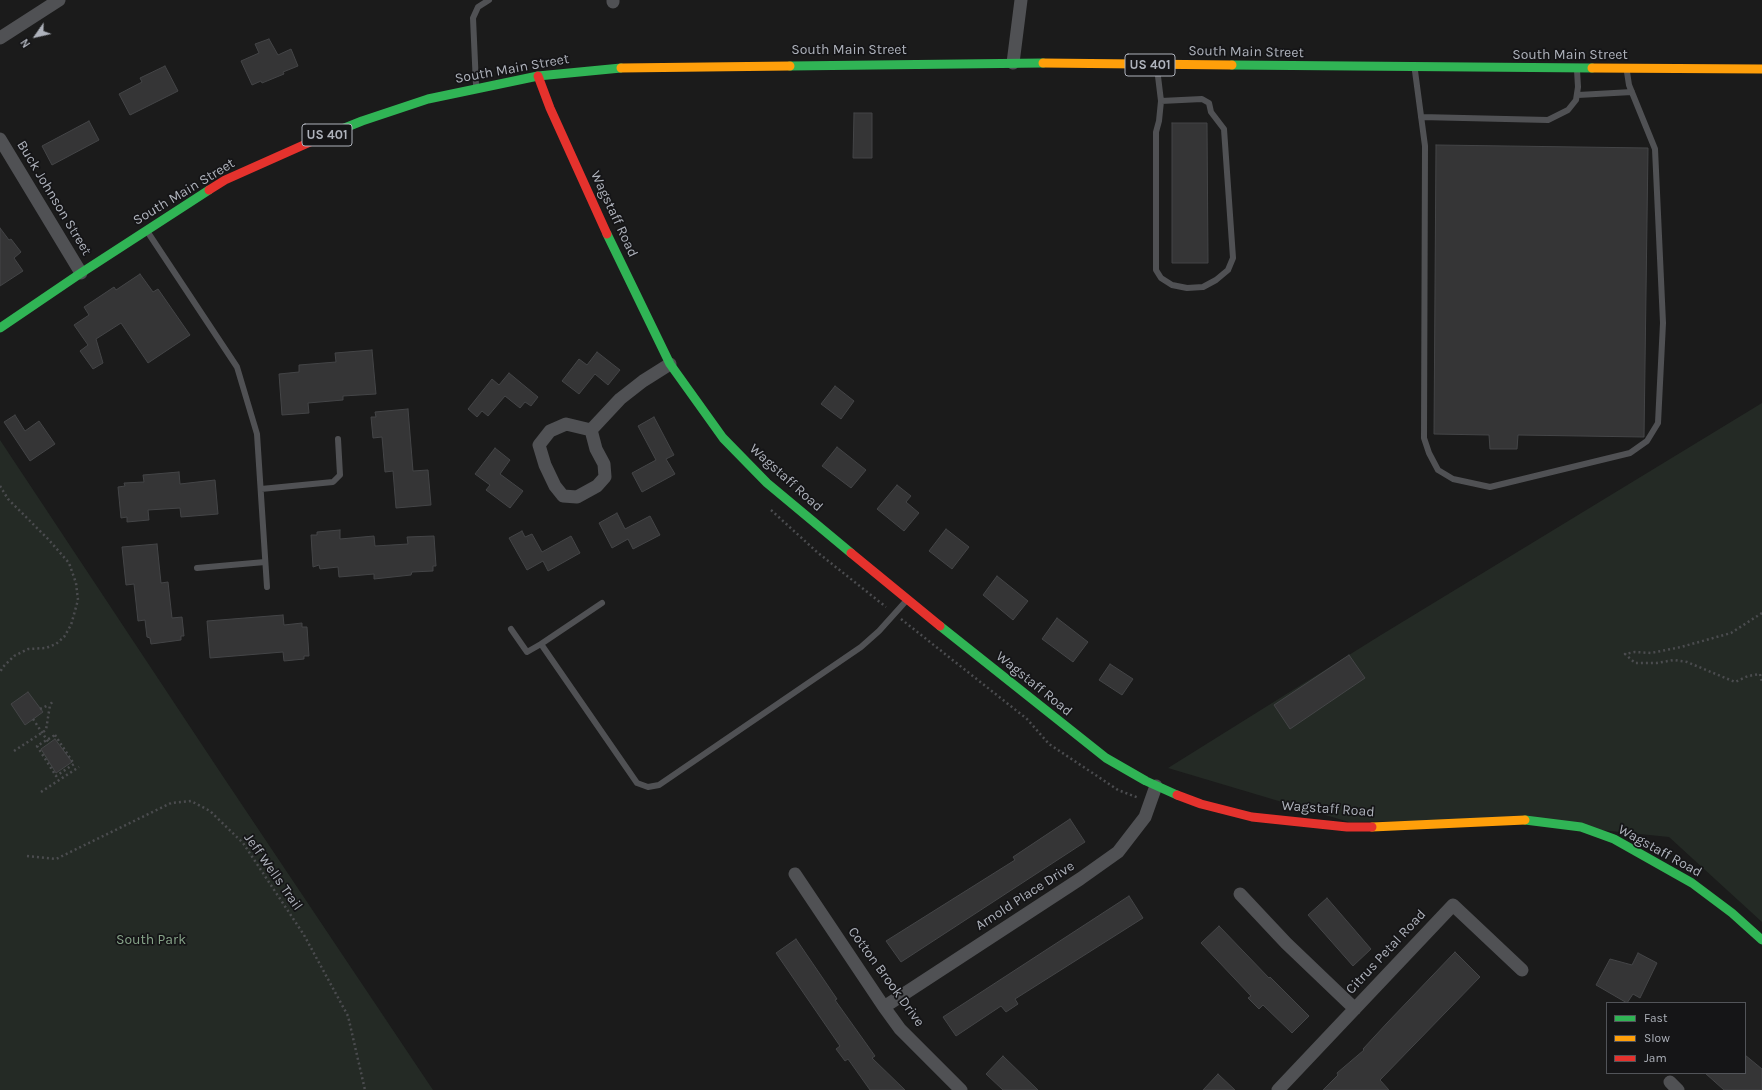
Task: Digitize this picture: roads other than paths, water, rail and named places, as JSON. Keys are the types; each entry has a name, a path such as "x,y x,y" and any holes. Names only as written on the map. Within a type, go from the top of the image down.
{"main road":[{"name":"South Main Street","path":"0,328 81,273 225,180 314,140 362,121 428,99 538,76 620,68 1013,63 1577,69 1762,69"},
{"name":"Wagstaff Road","path":"538,76 550,108 603,226 670,364 723,438 767,483 907,600 1100,754 1156,786 1208,806 1252,817 1347,827 1390,827 1528,820 1557,822 1581,827 1614,839 1692,883 1732,913 1762,940"}],"street":[{"path":"0,38 59,0"},
{"path":"1013,63 1021,0"},
{"name":"Buck Johnson Street","path":"0,140 81,273"},
{"path":"590,430 620,399 670,364"},
{"path":"566,424 590,430 596,449 604,464 605,477 597,486 577,497 563,496 555,486 545,465 539,445 550,431 566,424"},
{"name":"Arnold Place Drive","path":"884,1007 1080,879 1118,852 1145,817 1156,786"},
{"name":"Cotton Brook Drive","path":"795,874 900,1029 961,1090"},
{"path":"1240,894 1286,943 1355,1009"},
{"name":"Citrus Petal Road","path":"1278,1090 1453,905 1522,970"}],"lane":[{"path":"476,88 473,18 478,7 489,0"},
{"path":"1157,65 1161,101 1157,129 1156,270 1161,278 1172,285 1187,288 1203,287 1216,280 1228,270 1233,258 1224,129 1211,112 1209,103 1202,99 1161,101"},
{"path":"1415,67 1425,146 1424,438 1429,453 1438,470 1453,479 1490,487 1630,453 1648,441 1658,423 1664,323 1655,149 1632,92 1626,69"},
{"path":"1421,118 1548,120 1568,110 1576,100 1578,95 1577,69"},
{"path":"1578,95 1632,92"},
{"path":"147,231 237,367 257,434 267,587"},
{"path":"261,489 333,482 340,475 338,439"},
{"path":"197,568 265,562"},
{"path":"540,644 637,783 648,787 659,785 861,647 879,631 907,600"},
{"path":"512,628 527,652 602,603"}],"park label":[{"name":"South Park","path":"151,940"}]}
